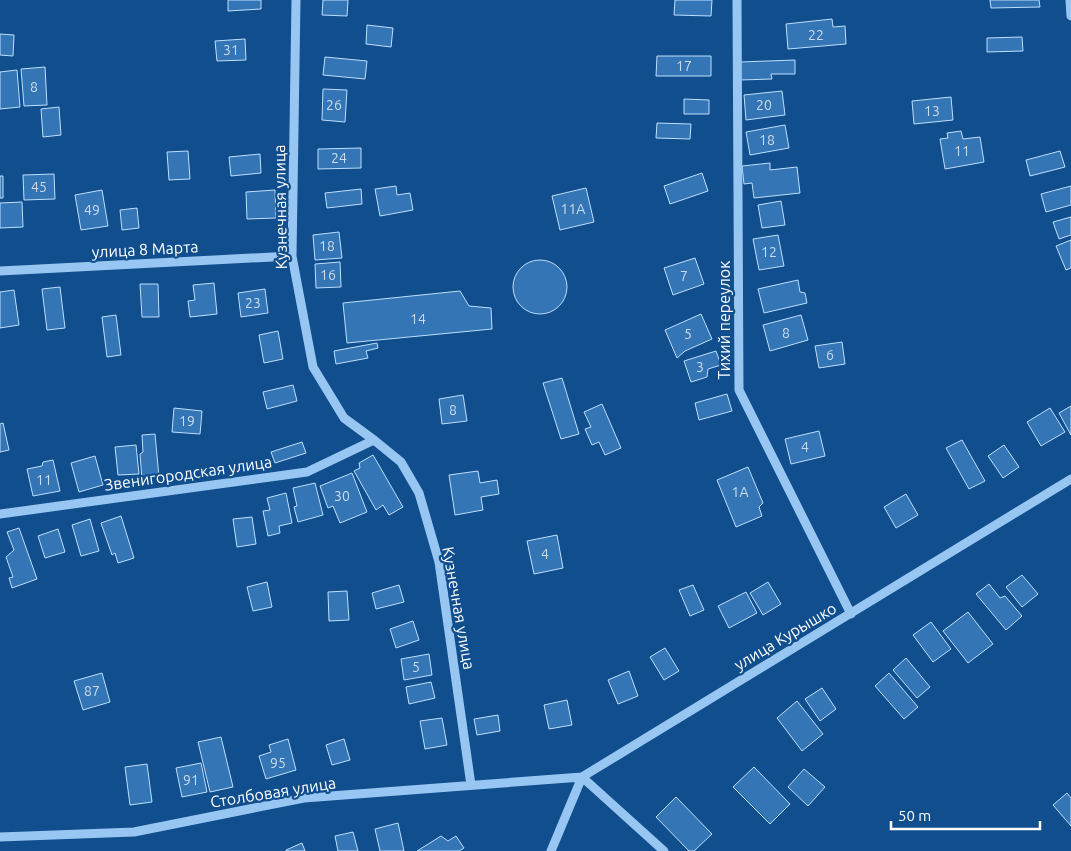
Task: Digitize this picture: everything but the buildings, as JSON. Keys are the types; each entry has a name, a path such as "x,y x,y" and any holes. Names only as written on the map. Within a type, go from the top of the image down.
{"street":[{"name":"Кузнечная улица","path":"296,0 292,256 313,367 344,418 400,462 419,493 439,562 471,785"},
{"name":"Тихий переулок","path":"736,0 739,390 851,614"},
{"path":"1070,0 1071,16"},
{"name":"улица 8 Марта","path":"0,271 292,256"},
{"name":"Звенигородская улица","path":"0,514 307,472 374,440"},
{"name":"улица Курышко","path":"582,777 1071,479"},
{"path":"551,851 582,777 664,851"},
{"name":"Столбовая улица","path":"0,837 134,832 304,798 582,777"}]}
